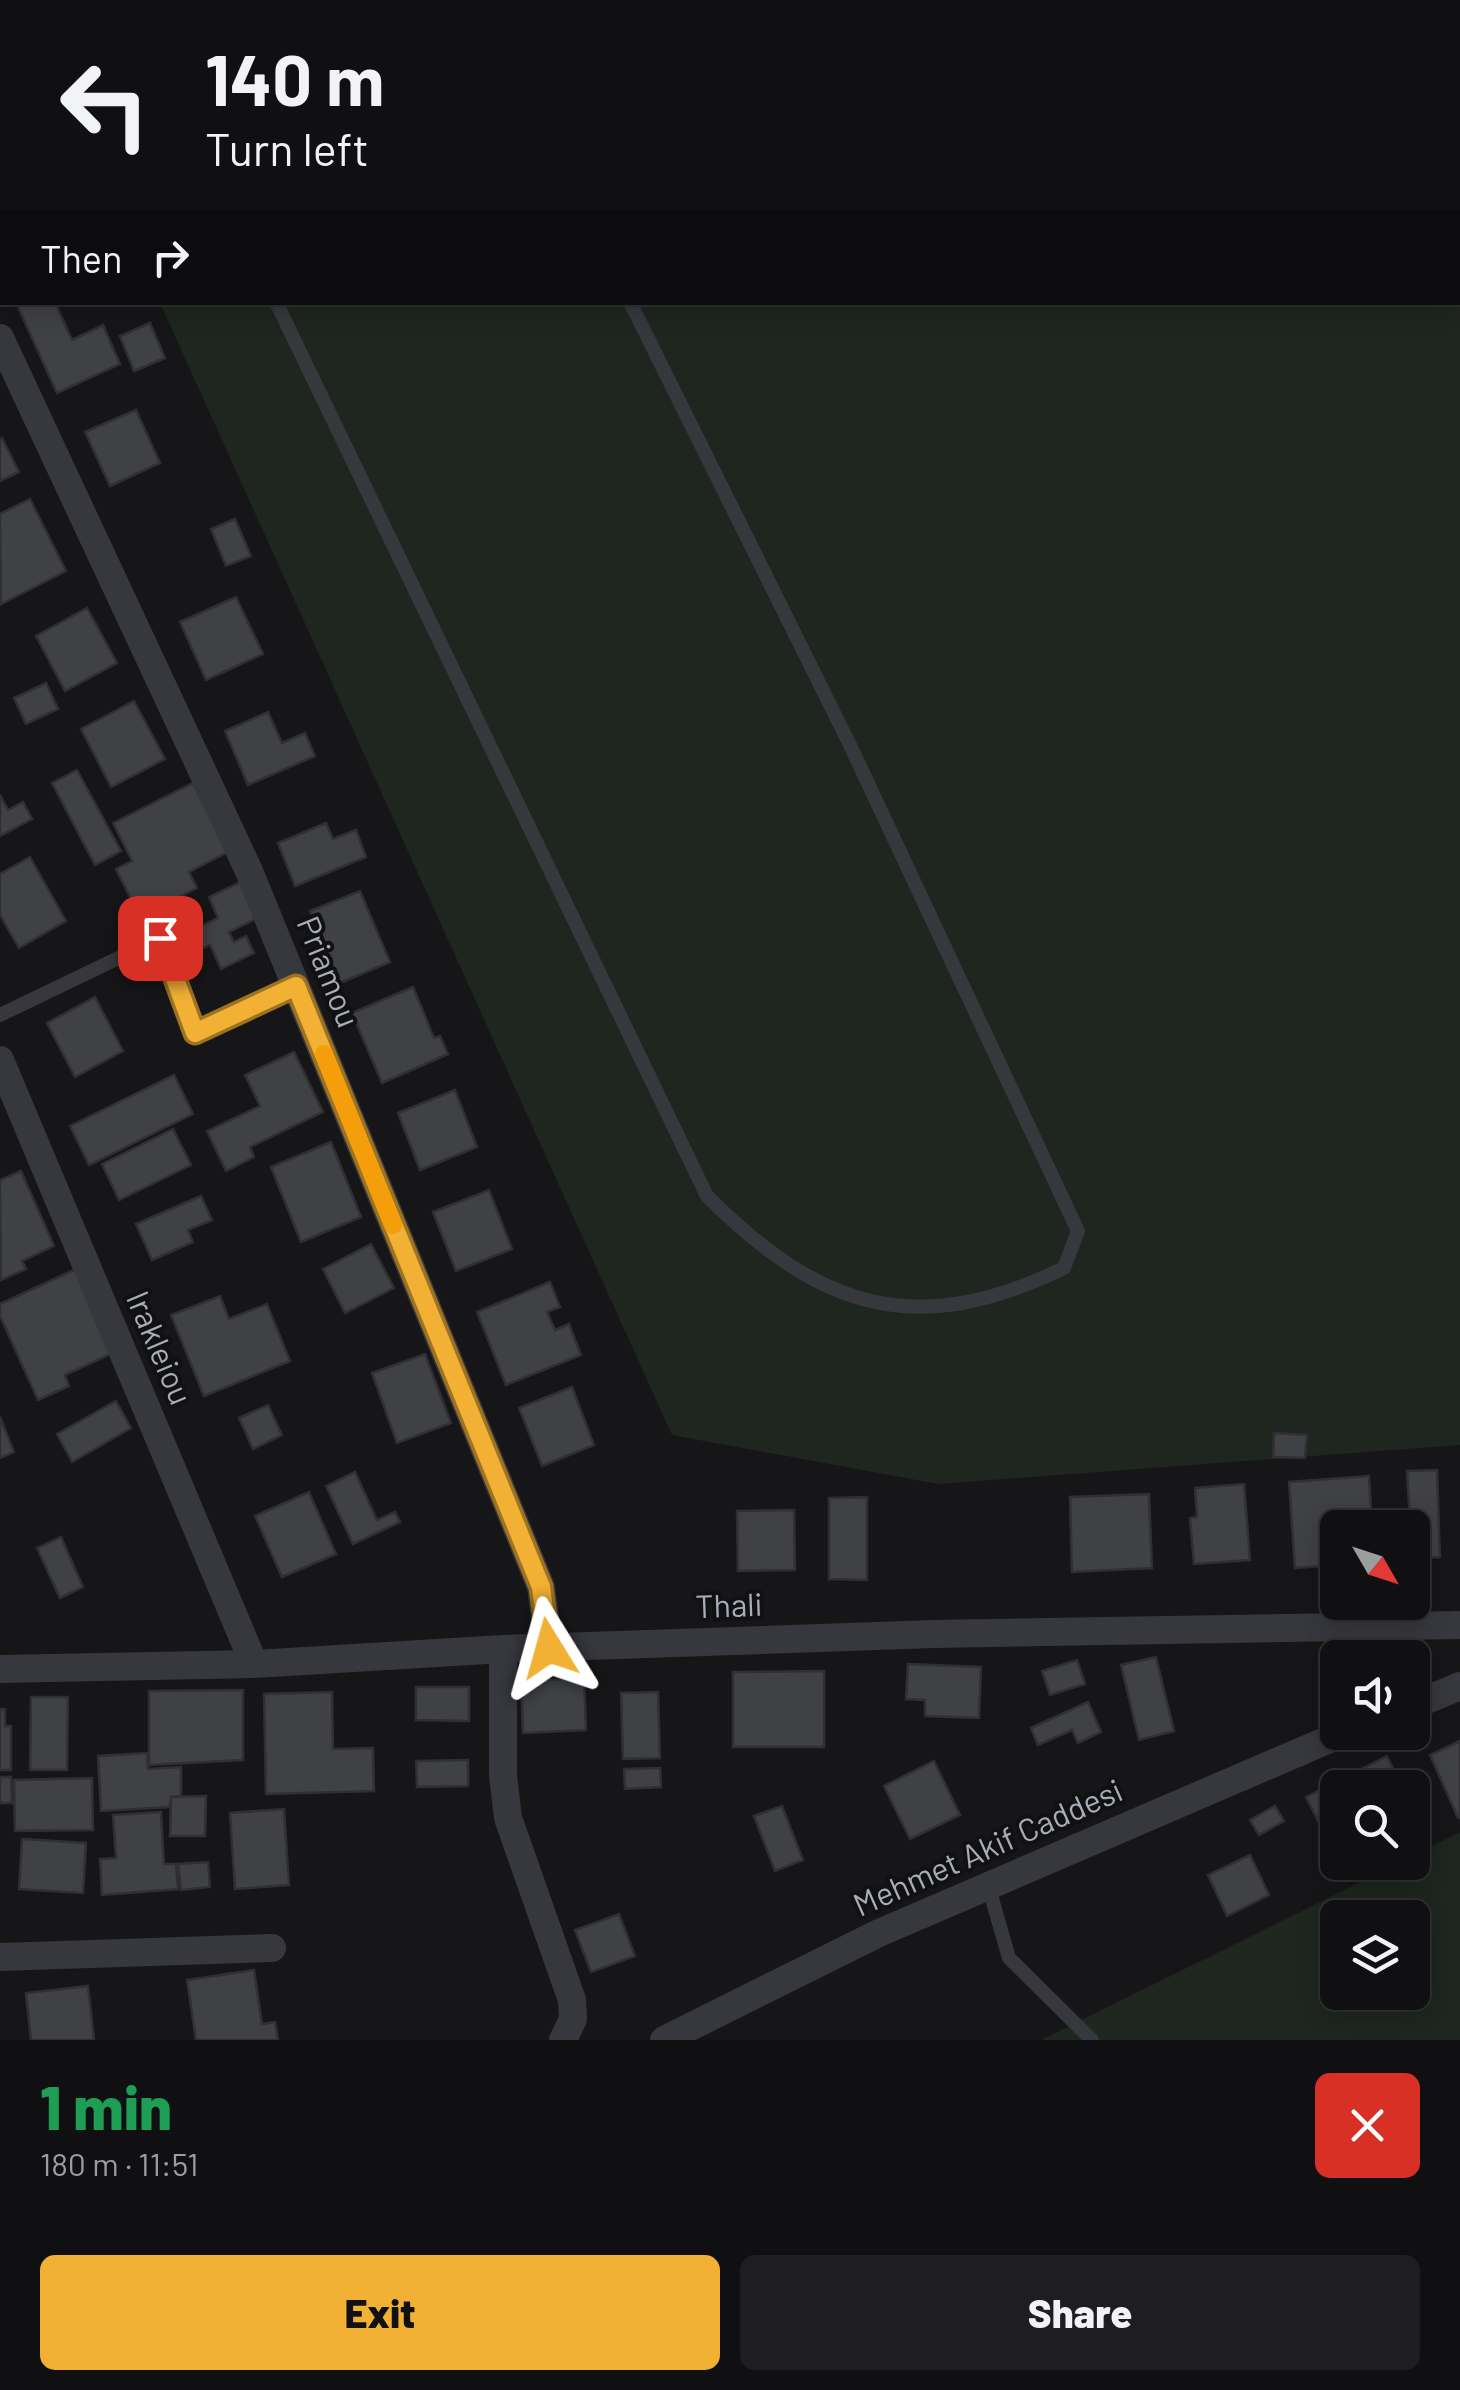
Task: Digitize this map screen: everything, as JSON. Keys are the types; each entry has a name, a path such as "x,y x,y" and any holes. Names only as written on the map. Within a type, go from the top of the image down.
{"street":[{"name":"Priamou","path":"0,338 250,871 541,1587 549,1648"},
{"name":"Irakleiou","path":"0,1060 254,1664"},
{"name":"Thali","path":"0,1669 254,1664 504,1649 954,1634 1460,1625"},
{"path":"504,1649 502,1775 508,1818 572,2000 572,2019 563,2040"},
{"path":"1430,1698 1460,1686"},
{"name":"Mehmet Akif Caddesi","path":"664,2040 988,1885 1320,1743"},
{"path":"0,1957 272,1948"}],"lane":[{"path":"277,305 706,1196 754,1243 814,1282 879,1304 958,1306 1010,1294 1064,1268 1078,1232 850,745 631,305"},
{"path":"0,1015 160,938 195,1033 296,986"},
{"path":"988,1885 1009,1958 1092,2040"}],"shaded area":[{"path":"161,305 1460,305 1460,1445 938,1484 672,1435"},
{"path":"1460,1832 1460,2040 1041,2040 1320,1902 1320,2010 1430,2010 1430,1900 1324,1900 1365,1880 1430,1880 1430,1847"}],"building":[{"path":"17,305 56,305 72,340 103,325 120,364 57,393"},
{"path":"150,323 165,358 134,371 120,336"},
{"path":"136,410 160,463 110,486 85,432"},
{"path":"0,439 19,472 0,481"},
{"path":"30,499 66,571 1,604 0,514"},
{"path":"235,519 251,556 226,566 211,529"},
{"path":"236,597 263,654 206,680 180,622"},
{"path":"87,608 117,663 65,691 36,636"},
{"path":"46,683 58,709 26,724 14,698"},
{"path":"134,701 165,759 111,787 81,729"},
{"path":"268,712 282,743 305,733 315,756 248,785 225,731"},
{"path":"77,770 121,851 95,865 52,783"},
{"path":"193,783 228,852 189,872 197,888 140,917 116,869 132,861 113,823"},
{"path":"0,795 8,810 23,802 32,819 0,836"},
{"path":"326,823 333,839 356,830 366,857 295,886 278,843"},
{"path":"30,857 66,921 19,948 0,915 0,874"},
{"path":"245,880 262,916 229,932 234,942 246,936 254,953 221,969 210,945 187,955 178,937 218,918 209,897"},
{"path":"360,891 390,962 340,983 310,911"},
{"path":"413,987 434,1038 440,1036 448,1054 382,1083 352,1013"},
{"path":"95,997 123,1051 75,1077 47,1023"},
{"path":"294,1052 323,1112 250,1147 254,1157 226,1171 207,1131 260,1106 245,1075"},
{"path":"174,1075 193,1114 89,1165 70,1126"},
{"path":"455,1090 477,1147 420,1170 398,1113"},
{"path":"173,1129 191,1165 119,1200 102,1164"},
{"path":"331,1142 361,1217 301,1242 271,1167"},
{"path":"21,1171 54,1246 22,1261 26,1269 1,1280 0,1180"},
{"path":"489,1190 512,1249 456,1271 433,1212"},
{"path":"201,1196 212,1220 188,1230 193,1242 152,1260 136,1224"},
{"path":"371,1244 394,1288 345,1313 323,1269"},
{"path":"76,1269 113,1353 65,1375 69,1386 38,1400 0,1316 0,1304"},
{"path":"550,1282 560,1307 547,1312 555,1330 569,1324 581,1355 506,1385 477,1312"},
{"path":"220,1296 229,1319 267,1304 290,1361 204,1396 171,1315"},
{"path":"425,1354 451,1423 397,1443 372,1373"},
{"path":"572,1387 594,1445 542,1466 519,1408"},
{"path":"116,1401 131,1428 72,1462 57,1434"},
{"path":"268,1405 282,1435 253,1449 239,1418"},
{"path":"0,1417 14,1452 0,1458"},
{"path":"1274,1433 1307,1435 1305,1458 1273,1457"},
{"path":"1437,1470 1440,1557 1430,1557 1430,1510 1409,1510 1407,1471"},
{"path":"355,1472 377,1520 395,1512 400,1522 353,1544 326,1486"},
{"path":"1369,1476 1371,1510 1320,1510 1320,1566 1295,1568 1289,1482"},
{"path":"1244,1484 1250,1560 1194,1564 1190,1518 1197,1517 1195,1488"},
{"path":"309,1492 336,1554 282,1577 255,1516"},
{"path":"1149,1494 1152,1568 1072,1572 1070,1497"},
{"path":"867,1497 867,1580 829,1579 829,1498"},
{"path":"794,1510 795,1570 738,1571 737,1511"},
{"path":"61,1537 83,1587 60,1598 37,1548"},
{"path":"1156,1657 1174,1731 1139,1740 1121,1665"},
{"path":"1077,1660 1085,1684 1050,1695 1042,1671"},
{"path":"908,1664 981,1667 979,1718 925,1716 925,1700 906,1699"},
{"path":"824,1671 824,1747 733,1747 733,1672"},
{"path":"584,1678 586,1730 523,1733 521,1681"},
{"path":"416,1687 469,1687 469,1721 416,1720"},
{"path":"243,1690 243,1760 149,1765 149,1691"},
{"path":"332,1692 333,1749 373,1748 374,1791 266,1794 264,1694"},
{"path":"658,1692 660,1758 623,1759 621,1693"},
{"path":"31,1697 68,1697 67,1770 30,1770"},
{"path":"1088,1702 1101,1732 1078,1743 1072,1730 1038,1745 1031,1728"},
{"path":"0,1709 5,1709 5,1726 11,1726 11,1770 0,1770"},
{"path":"1460,1741 1460,1818 1458,1818 1430,1755"},
{"path":"147,1753 148,1769 181,1767 181,1796 171,1797 170,1807 101,1811 98,1756"},
{"path":"1387,1756 1394,1770 1359,1770"},
{"path":"468,1760 468,1786 417,1787 416,1761"},
{"path":"934,1761 960,1815 910,1839 884,1786"},
{"path":"660,1768 661,1787 625,1789 624,1769"},
{"path":"0,1777 11,1777 12,1803 0,1803"},
{"path":"92,1778 93,1830 15,1831 14,1780"},
{"path":"1320,1790 1320,1825 1306,1797"},
{"path":"206,1796 205,1836 170,1836 171,1797"},
{"path":"782,1806 803,1860 775,1871 754,1816"},
{"path":"1275,1806 1284,1821 1259,1835 1250,1820"},
{"path":"284,1809 289,1885 235,1889 230,1813"},
{"path":"161,1812 164,1864 176,1864 178,1889 102,1895 100,1859 116,1858 113,1815"},
{"path":"22,1839 86,1843 83,1893 19,1889"},
{"path":"1250,1855 1269,1895 1227,1916 1208,1875"},
{"path":"208,1862 210,1887 181,1890 178,1864"},
{"path":"619,1914 635,1956 591,1972 575,1930"},
{"path":"254,1970 262,2024 275,2022 278,2040 196,2040 187,1980"},
{"path":"88,1986 94,2040 31,2040 26,1993"}],"slow traffic":[{"path":"324,1054 393,1225"}],"route":[{"path":"160,938 195,1033 296,986 541,1587 549,1648"}]}
